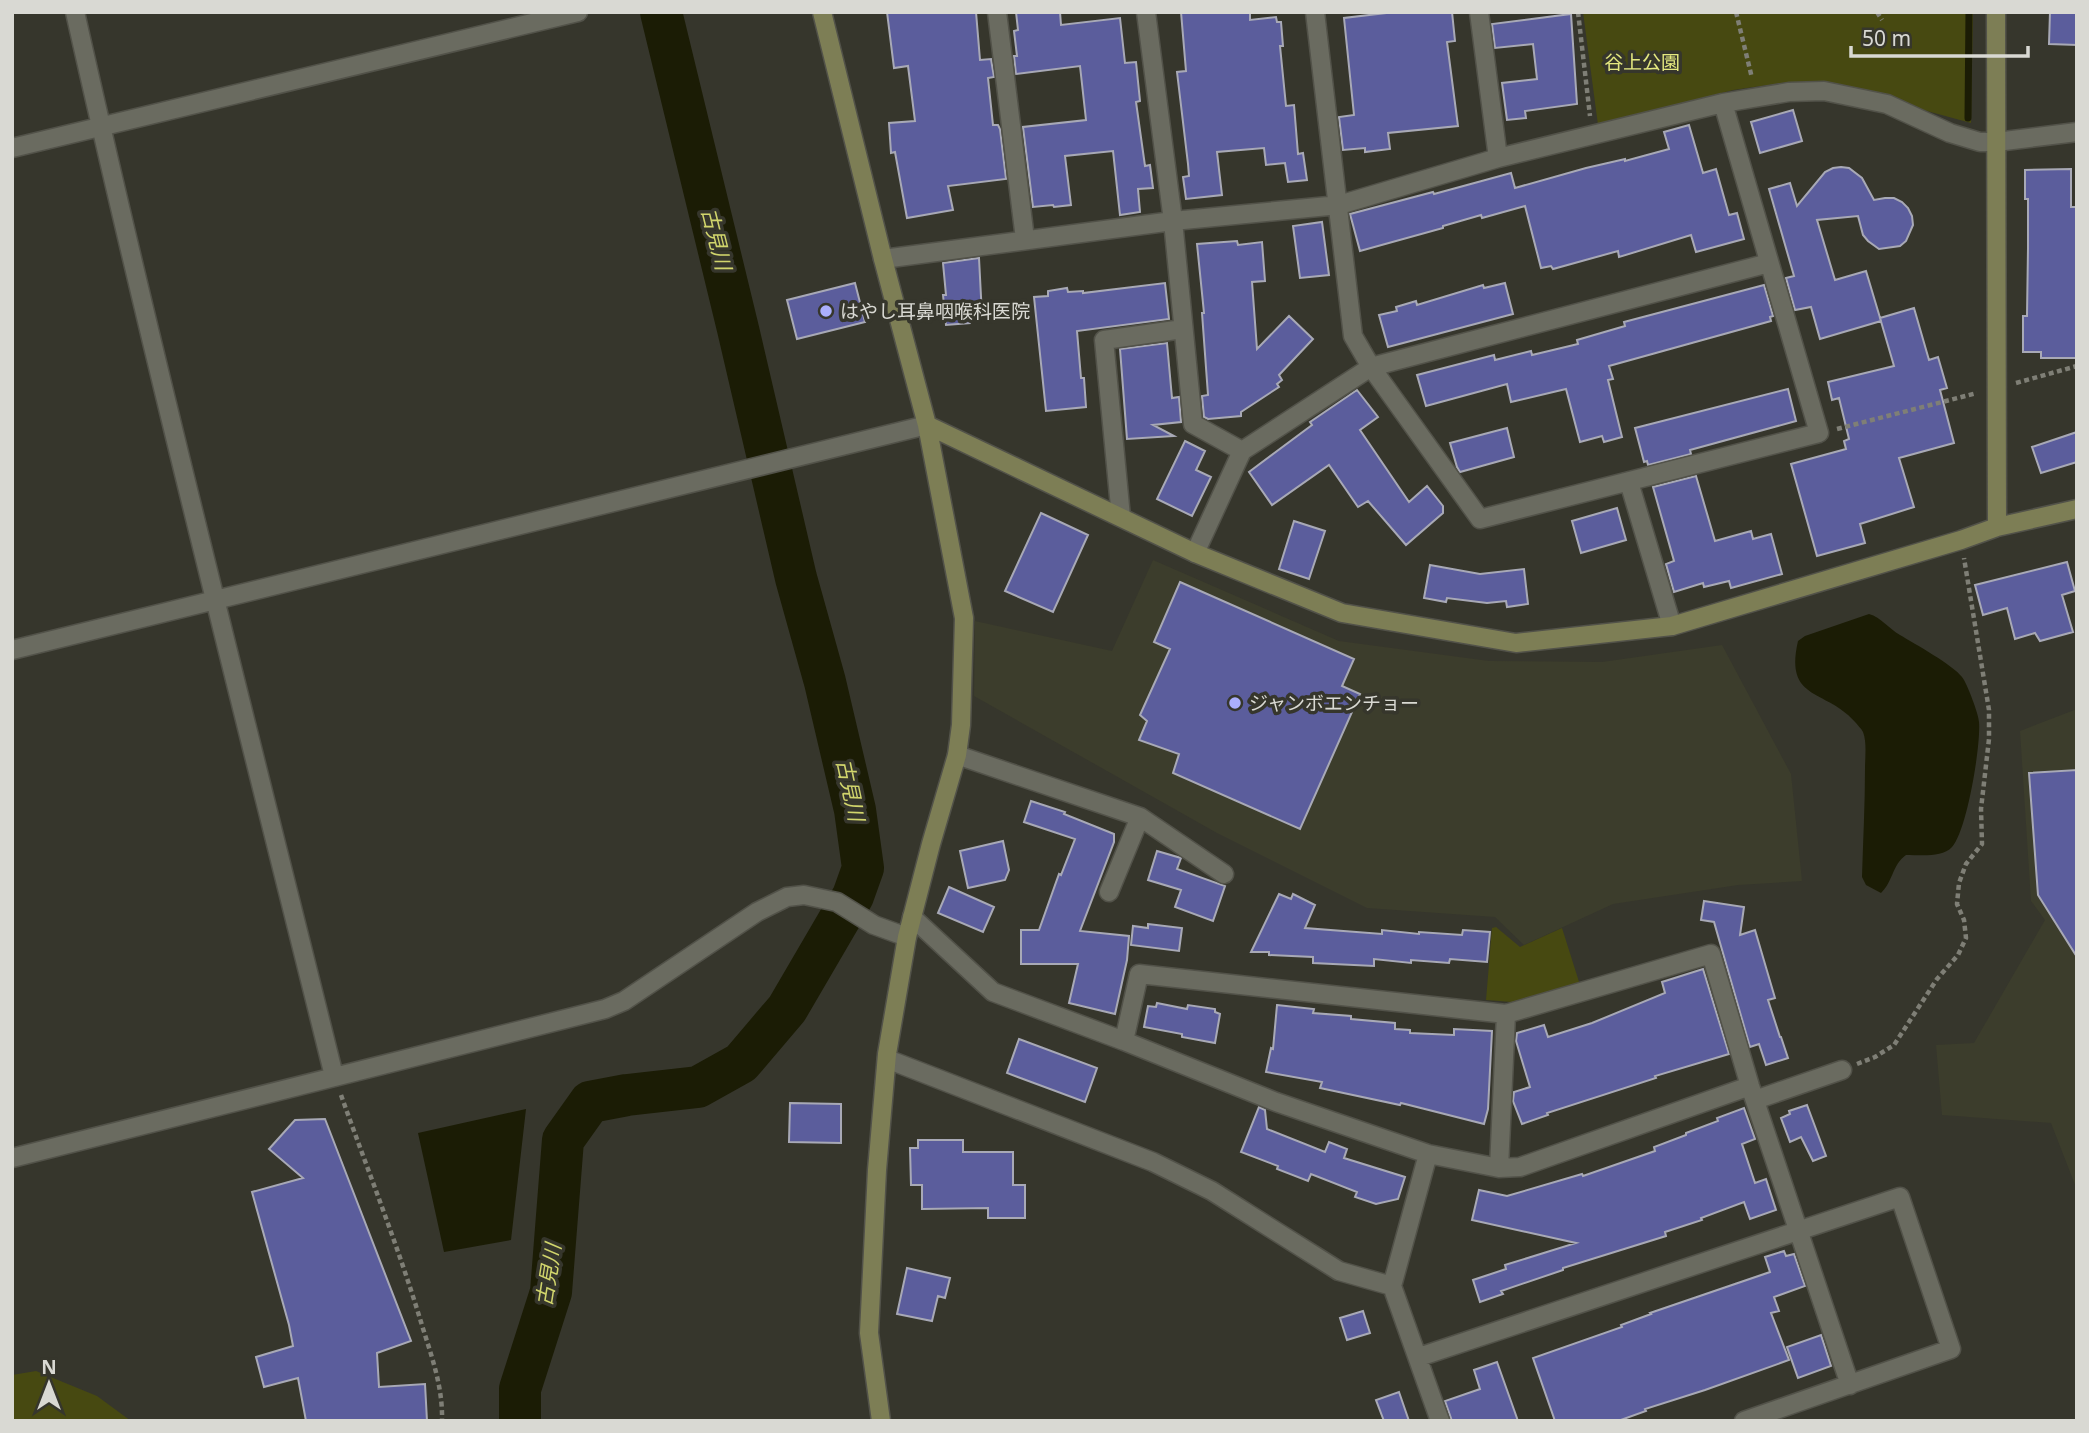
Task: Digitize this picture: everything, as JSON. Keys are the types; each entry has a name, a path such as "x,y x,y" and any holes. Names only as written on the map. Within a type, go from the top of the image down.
{"street":[{"path":"75,12 334,1076"},
{"path":"12,148 518,20 578,12"},
{"path":"822,12 927,425 964,618 961,725 957,755 907,937 887,1059 877,1170 869,1333 881,1421"},
{"path":"996,12 1026,239"},
{"path":"1146,12 1173,221 1193,424 1242,450"},
{"path":"1315,12 1353,336 1371,367 1480,519 1819,433 1723,103"},
{"path":"1479,12 1498,158"},
{"path":"1996,12 1997,527"},
{"path":"883,258 1173,221 1339,205 1498,158 1723,103 1789,92 1824,91 1887,104 1950,133 1980,142 2077,132"},
{"path":"1195,553 1242,450 1371,367 1769,263"},
{"path":"1121,517 1104,340 1183,329"},
{"path":"12,650 927,425 1195,553 1342,613 1516,643 1672,626 1997,527 2077,509"},
{"path":"1629,482 1672,626"},
{"path":"957,755 1140,817 1224,874"},
{"path":"1109,892 1140,817"},
{"path":"12,1158 605,1009 624,1001 757,912 787,898 804,895 836,902 861,918 907,937"},
{"path":"912,917 993,992 1276,1102 1428,1154 1499,1168 1520,1167 1753,1093 1842,1070"},
{"path":"1124,1041 1139,974 1506,1014 1711,954 1753,1093 1850,1385"},
{"path":"1499,1168 1506,1014"},
{"path":"887,1059 1153,1162 1212,1191 1339,1271 1392,1286"},
{"path":"1428,1154 1392,1286 1440,1421"},
{"path":"1419,1357 1900,1197 1951,1349 1744,1421"}],"path":[{"path":"1578,12 1592,136"},
{"path":"1736,12 1756,96"},
{"path":"1877,12 1882,20"},
{"path":"1819,433 2077,366"},
{"path":"1842,1070 1875,1057 1894,1045 1937,979 1958,955 1966,938 1964,920 1957,904 1959,883 1966,864 1982,844 1981,809 1989,720 1961,540"},
{"path":"334,1076 411,1288 439,1380 443,1403 442,1421"}],"shaded area":[{"path":"1153,560 1339,641 1489,661 1602,662 1722,645 1791,774 1802,881 1738,885 1613,904 1524,945 1495,917 1367,908 1217,833 974,696 975,621 1112,651"},
{"path":"1869,614 1957,672 1970,692 1979,722 1972,787 1958,838 1948,851 1943,853 1906,855 1881,893 1866,885 1862,877 1866,750 1863,732 1844,712 1802,685 1795,661 1798,641 1805,636"},
{"path":"2077,709 2077,1190 2051,1123 1942,1115 1936,1045 1974,1043 2045,920 2031,901 2020,731"},
{"path":"526,1109 511,1240 444,1252 418,1133"}],"green space":[{"name":"谷上公園","path":"1583,12 1973,12 1971,123 1850,90 1789,82 1733,90 1598,125"},
{"path":"1496,927 1520,947 1562,928 1580,985 1525,1003 1486,1000 1492,928"},
{"path":"36,1371 97,1396 131,1421 12,1421 12,1375"}],"building":[{"path":"887,12 976,12 980,60 991,59 994,77 988,78 993,125 998,125 1000,129 1006,179 948,186 953,210 907,218 895,152 891,153 889,123 915,121 908,66 894,68"},
{"path":"1016,12 1060,12 1061,25 1120,18 1125,63 1136,62 1140,101 1136,102 1145,166 1150,165 1153,188 1138,189 1140,212 1120,215 1113,151 1065,156 1071,205 1033,207 1023,127 1086,120 1080,66 1016,74"},
{"path":"1181,12 1250,12 1250,20 1276,17 1277,22 1281,22 1283,46 1280,46 1286,106 1294,105 1298,154 1303,153 1307,180 1288,182 1285,163 1266,165 1264,148 1217,152 1222,195 1186,199 1183,177 1189,176 1177,72 1186,71"},
{"path":"1395,12 1452,12 1455,41 1447,42 1458,126 1388,133 1390,149 1365,152 1365,148 1343,150 1339,117 1354,115 1344,18"},
{"path":"2050,12 2077,12 2077,45 2049,44"},
{"path":"1571,14 1577,104 1525,111 1526,118 1507,120 1502,83 1537,79 1533,44 1495,48 1492,24"},
{"path":"1793,110 1802,141 1760,153 1751,122"},
{"path":"1689,125 1703,173 1716,169 1729,215 1737,213 1744,239 1696,252 1691,235 1619,257 1618,251 1553,269 1551,266 1541,268 1525,206 1482,218 1481,215 1360,251 1350,214 1511,173 1515,188 1586,168 1625,161 1669,149 1664,132"},
{"path":"1841,167 1849,168 1862,178 1874,200 1894,198 1902,202 1912,216 1913,225 1906,241 1900,246 1879,249 1863,235 1858,216 1817,220 1835,280 1866,271 1881,321 1820,339 1811,307 1795,310 1786,278 1794,276 1769,189 1790,183 1797,206 1825,172"},
{"path":"2071,169 2071,207 2077,207 2077,358 2041,358 2041,352 2023,352 2023,316 2027,316 2028,248 2025,170"},
{"path":"1322,222 1329,275 1300,278 1293,226"},
{"path":"1237,241 1238,245 1262,242 1265,281 1252,282 1257,349 1289,316 1313,339 1279,375 1282,380 1277,384 1279,387 1241,412 1241,416 1208,419 1204,417 1202,396 1208,395 1197,244"},
{"path":"979,258 982,316 970,317 970,323 946,325 943,263"},
{"name":"はやし耳鼻咽喉科医院","path":"855,283 865,322 797,339 787,300"},
{"path":"1165,283 1169,319 1077,331 1086,407 1046,411 1034,297 1048,296 1048,291 1067,288 1068,292 1083,293"},
{"path":"1505,283 1513,314 1388,347 1379,315 1397,311 1396,307 1416,301 1417,305 1483,285 1484,288"},
{"path":"1764,285 1773,316 1770,317 1771,321 1609,366 1613,379 1608,380 1622,437 1604,442 1602,436 1580,442 1566,389 1511,402 1507,384 1426,406 1417,375 1494,355 1495,360 1578,344 1577,340 1625,326 1624,322"},
{"path":"1914,308 1929,360 1938,357 1947,388 1940,390 1954,443 1899,458 1914,507 1860,524 1865,543 1817,556 1791,464 1846,449 1844,441 1849,439 1839,398 1832,400 1828,382 1894,366 1880,318"},
{"path":"1167,343 1172,398 1179,397 1181,422 1153,425 1174,436 1127,439 1120,349"},
{"path":"1788,389 1796,421 1690,450 1691,454 1648,465 1647,461 1644,462 1635,428"},
{"path":"1357,390 1378,417 1360,430 1409,502 1427,486 1443,506 1443,513 1406,545 1368,501 1358,507 1329,465 1272,505 1249,472 1312,425 1310,422"},
{"path":"1507,428 1514,457 1460,472 1450,443"},
{"path":"2077,432 2077,462 2041,473 2032,447"},
{"path":"1185,441 1205,451 1196,470 1211,477 1192,516 1157,499"},
{"path":"1696,476 1715,541 1751,531 1753,539 1771,534 1782,574 1731,588 1729,581 1704,587 1703,583 1674,592 1666,564 1674,561 1653,487"},
{"path":"1617,508 1626,540 1581,553 1572,521"},
{"path":"1041,513 1088,535 1053,612 1005,591"},
{"path":"1294,521 1325,531 1309,579 1279,569"},
{"path":"2067,562 2075,591 2062,595 2073,632 2040,641 2035,633 2015,639 2007,608 1983,615 1975,585"},
{"path":"1430,565 1480,574 1524,569 1528,604 1507,607 1506,601 1487,603 1447,598 1446,602 1424,598"},
{"path":"1180,582 1354,659 1342,686 1360,694 1300,829 1173,773 1179,754 1139,740 1147,721 1140,715 1170,649 1154,642"},
{"path":"2077,770 2077,957 2038,895 2029,773"},
{"path":"1031,801 1065,812 1064,814 1114,834 1114,842 1080,931 1129,936 1127,960 1115,1014 1069,1003 1078,964 1021,964 1021,930 1039,930 1075,839 1024,822"},
{"path":"1003,841 1009,870 1005,880 968,888 960,851"},
{"path":"1157,851 1181,858 1177,869 1225,886 1213,921 1175,907 1181,890 1148,880"},
{"path":"949,887 994,907 983,932 938,913"},
{"path":"1279,894 1291,899 1293,894 1315,905 1305,928 1382,934 1382,930 1462,935 1463,930 1490,932 1487,962 1450,959 1449,963 1411,960 1411,963 1374,959 1374,966 1313,963 1313,957 1251,952"},
{"path":"1704,901 1744,907 1740,935 1755,930 1775,998 1768,1000 1788,1058 1766,1065 1759,1044 1750,1047 1714,922 1701,920"},
{"path":"1148,924 1182,928 1179,951 1131,945 1133,926 1148,928"},
{"path":"1703,969 1729,1054 1655,1076 1656,1078 1547,1113 1548,1115 1522,1124 1513,1101 1514,1092 1530,1087 1516,1041 1517,1033 1544,1025 1548,1037 1592,1023 1665,993 1662,982"},
{"path":"1157,1003 1187,1009 1188,1005 1215,1009 1215,1012 1220,1014 1215,1043 1144,1027 1148,1006 1156,1007"},
{"path":"1277,1005 1314,1009 1313,1013 1351,1016 1351,1019 1395,1023 1395,1029 1410,1030 1410,1033 1454,1035 1454,1029 1492,1031 1488,1109 1484,1124 1401,1103 1400,1105 1320,1088 1322,1082 1266,1072 1271,1048 1273,1049"},
{"path":"1019,1039 1097,1068 1085,1102 1007,1073"},
{"path":"790,1103 841,1104 841,1143 789,1142"},
{"path":"1807,1105 1826,1156 1813,1161 1801,1137 1790,1142 1781,1118 1790,1114 1789,1111"},
{"path":"1259,1107 1265,1110 1267,1129 1325,1152 1329,1142 1347,1149 1344,1158 1405,1177 1398,1199 1376,1204 1355,1197 1357,1192 1311,1174 1308,1181 1241,1152"},
{"path":"1744,1108 1755,1139 1742,1144 1755,1183 1766,1179 1776,1210 1750,1219 1744,1202 1665,1232 1666,1236 1563,1268 1501,1291 1503,1294 1480,1302 1473,1280 1506,1269 1505,1265 1576,1243 1472,1220 1479,1190 1507,1196 1582,1174 1583,1176 1655,1151 1654,1147"},
{"path":"325,1119 411,1341 377,1353 379,1387 425,1384 427,1421 306,1421 298,1378 264,1387 256,1357 293,1346 252,1192 303,1178 269,1149 295,1120"},
{"path":"918,1140 963,1140 963,1152 1013,1152 1013,1185 1025,1185 1025,1218 988,1218 988,1208 922,1209 922,1185 911,1185 910,1148 918,1148"},
{"path":"1784,1251 1786,1256 1794,1254 1805,1286 1774,1297 1779,1311 1771,1313 1789,1360 1645,1409 1646,1411 1618,1421 1555,1421 1533,1358 1622,1327 1621,1325 1650,1313 1770,1272 1765,1257"},
{"path":"907,1268 950,1278 945,1298 938,1296 932,1321 897,1314"},
{"path":"1363,1311 1370,1333 1347,1340 1340,1318"},
{"path":"1821,1335 1831,1366 1798,1378 1787,1347"},
{"path":"1497,1362 1518,1421 1452,1421 1445,1401 1480,1389 1474,1370"},
{"path":"1399,1392 1409,1421 1384,1421 1376,1400"}],"waterway":[{"name":"古見川","path":"520,1421 520,1389 551,1292 563,1140 590,1102 698,1087 741,1063 787,1009 853,896 863,868 855,810 825,682 796,578 661,12"},
{"path":"1968,118 1969,12"}],"place":[{"name":"はやし耳鼻咽喉科医院","path":"826,311"},
{"name":"ジャンボエンチョー","path":"1235,703"}]}
